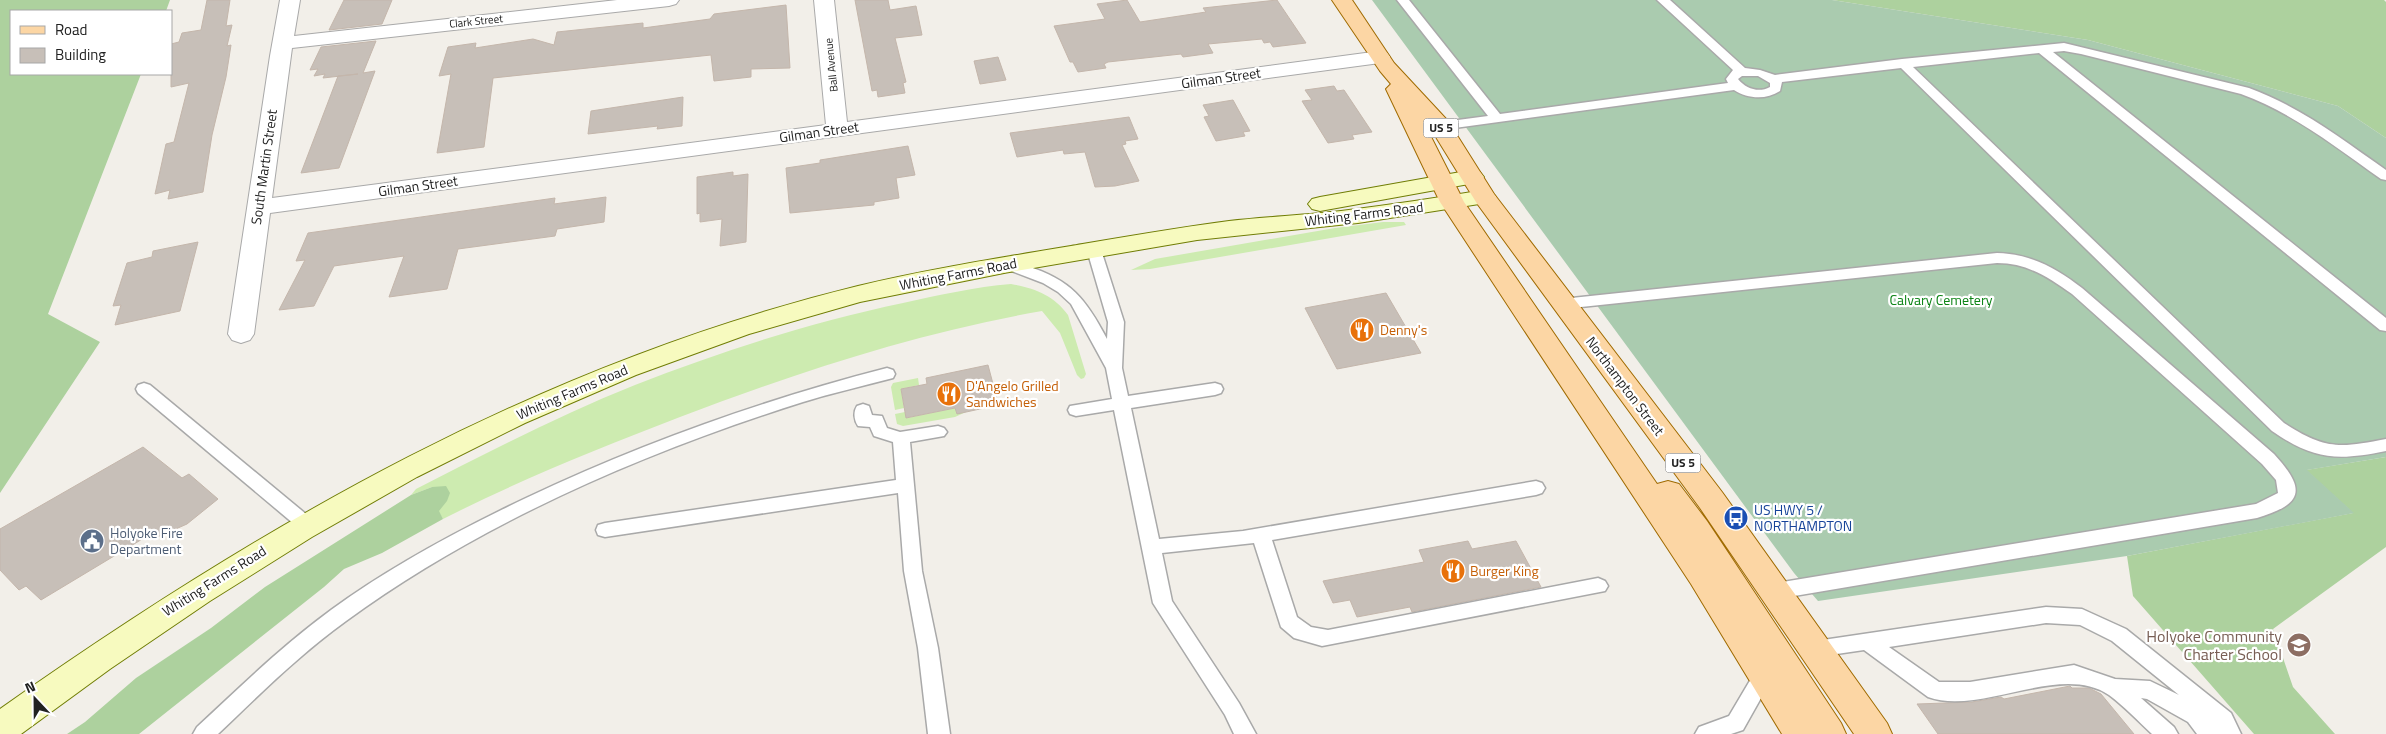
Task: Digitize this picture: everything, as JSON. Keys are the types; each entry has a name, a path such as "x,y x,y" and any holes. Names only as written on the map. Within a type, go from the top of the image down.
{"main road":[{"name":"Northampton Street","path":"1342,0 1384,62 1440,126 1478,187 1562,304 1776,591 1874,734"},
{"name":"Northampton Street","path":"1384,62 1446,192 1702,575 1802,734"},
{"name":"Whiting Farms Road","path":"0,729 136,631 206,585 306,524 408,468 518,414 572,390 672,352 806,308 898,286 1006,264 1214,230 1344,217 1446,192 1478,187"},
{"path":"1596,416 1674,499 1828,734"}],"street":[{"name":"South Martin Street","path":"241,334 282,43 290,0"},
{"name":"Clark Street","path":"282,43 669,0"},
{"name":"Ball Avenue","path":"824,0 838,129"},
{"name":"Gilman Street","path":"258,207 838,129 1384,62"}],"lane":[{"path":"1403,0 1497,118"},
{"path":"1663,0 1742,72"},
{"path":"1773,79 2064,47 2262,97 2292,111 2386,176"},
{"path":"2042,49 2386,326"},
{"path":"1902,64 2278,427 2308,446 2322,452 2349,452 2386,445"},
{"path":"1742,72 1761,73 1773,79 1776,82 1776,88 1768,93 1747,92 1736,86 1732,79 1742,72"},
{"path":"1440,126 1736,86"},
{"path":"1094,250 1116,322 1114,368 1163,604 1232,709 1245,734"},
{"path":"1562,304 1997,258 2024,259 2050,272 2077,291 2268,459 2282,474 2288,486 2285,498 2277,505 2257,511 1776,591"},
{"path":"1006,264 1038,275 1070,294 1114,368"},
{"path":"204,734 273,669 358,601 446,547 530,502 632,459 771,406 887,374"},
{"path":"1076,410 1215,388"},
{"path":"144,389 306,524"},
{"path":"863,410 864,422 876,420 880,432 901,438 938,432"},
{"path":"901,438 913,571 928,648 939,734"},
{"path":"605,530 906,484"},
{"path":"1152,547 1261,535 1536,488"},
{"path":"1261,535 1288,621 1296,630 1316,637 1328,638 1598,586"},
{"path":"1816,649 2046,615 2082,617 2119,635 2224,720 2230,734"},
{"path":"1866,641 1936,691 1970,691 2074,674 2115,688 2150,690 2195,715 2210,734"},
{"path":"1706,734 1736,723 1765,673"},
{"path":"2115,688 2167,734"}],"green space":[{"path":"0,0 170,0 166,10 10,10 10,75 141,75 48,314 100,342 0,493"},
{"name":"Calvary Cemetery","path":"1372,0 1832,0 2088,40 2338,106 2386,138 2386,457 2307,470 2354,513 2127,556 1818,601 1794,573"},
{"path":"1832,0 2384,0 2386,2 2386,138 2338,106 2088,40"},
{"path":"1383,222 1404,222 1406,225 1150,269 1131,270 1155,259 1335,228"},
{"path":"1011,284 1028,288 1050,297 1068,315 1086,374 1084,378 1081,379 1077,375 1060,333 1042,311 995,320 904,342 813,369 680,417 590,453 501,491 443,519 438,511 432,487 411,495 416,489 552,421 635,385 701,361 768,338 835,319 957,292"},
{"path":"918,378 919,385 901,389 904,408 895,410 891,387 893,383"},
{"path":"955,408 957,413 966,412 955,417 903,426 897,424 895,414 905,412 907,418"},
{"name":"Holyoke Community Charter School","path":"2386,457 2386,547 2273,629 2293,687 2335,734 2254,734 2133,596 2127,556 2353,513 2306,470"},
{"path":"446,486 450,493 447,501 439,511 443,519 382,553 344,569 139,734 67,734 85,722 136,678 211,628 265,587 411,495 432,487"}],"building":[{"path":"207,0 230,0 226,26 232,25 227,46 231,45 226,77 212,135 203,192 168,199 170,190 155,194 166,144 174,142 189,83 171,87 172,44 179,42 182,33 201,30"},
{"path":"344,0 392,0 382,24 329,30"},
{"path":"855,0 888,0 890,10 916,6 922,35 895,38 906,82 903,83 905,93 878,97 877,90 872,91"},
{"path":"1127,0 1140,22 1206,12 1203,8 1277,0 1306,43 1273,47 1270,42 1264,43 1262,39 1208,44 1213,53 1183,57 1181,54 1108,62 1104,64 1106,68 1078,72 1073,62 1070,62 1054,26 1105,19 1097,4"},
{"path":"786,5 790,68 751,69 751,77 714,81 711,55 493,78 484,147 437,153 451,74 439,76 448,47 476,43 475,48 533,39 554,45 557,32 643,23 643,28 710,19 714,14"},
{"path":"376,41 363,73 375,71 339,168 301,173 338,76 323,78 325,74 314,76 318,69 310,70 321,47"},
{"path":"998,57 1006,80 980,84 974,61"},
{"path":"1334,86 1337,91 1344,90 1372,132 1352,135 1354,139 1328,143 1302,101 1312,100 1305,90"},
{"path":"683,97 682,126 657,129 658,126 588,134 591,111"},
{"path":"1233,100 1250,131 1243,132 1245,136 1216,141 1204,117 1209,116 1203,105"},
{"path":"1129,117 1138,139 1125,141 1126,144 1122,145 1139,181 1115,186 1095,187 1085,152 1064,154 1063,150 1017,157 1010,133"},
{"path":"908,146 915,175 896,178 899,198 874,202 874,205 790,213 786,168 820,163 820,160"},
{"path":"733,172 733,176 748,174 746,242 720,246 722,219 700,222 700,213 697,214 697,177"},
{"path":"606,197 604,222 557,229 555,236 458,249 447,289 389,297 404,256 334,266 314,306 279,310 305,260 296,261 308,233 555,198 554,204"},
{"path":"198,242 180,311 115,325 121,305 113,306 127,263 152,257 153,251"},
{"name":"Denny's","path":"1386,293 1421,353 1337,369 1305,308"},
{"name":"D'Angelo Grilled Sandwiches","path":"988,365 997,399 989,407 957,414 955,408 906,418 901,389 927,384 926,378"},
{"path":"143,447 182,478 189,474 218,499 187,524 153,539 149,535 41,600 26,586 19,590 0,570 0,529"},
{"name":"Burger King","path":"1468,541 1472,549 1516,541 1541,587 1412,612 1410,607 1357,617 1350,600 1333,603 1323,581 1424,562 1419,550"},
{"path":"2070,686 2072,688 2089,688 2101,694 2134,734 1938,734 1917,704 1972,702 2001,697 2004,699"}],"place":[{"name":"Denny's","path":"1362,330"},
{"name":"D'Angelo Grilled Sandwiches","path":"949,394"},
{"name":"US HWY 5 / NORTHAMPTON","path":"1736,518"},
{"name":"Holyoke Fire Department","path":"92,541"},
{"name":"Burger King","path":"1453,571"},
{"name":"Holyoke Community Charter School","path":"2299,645"}]}
